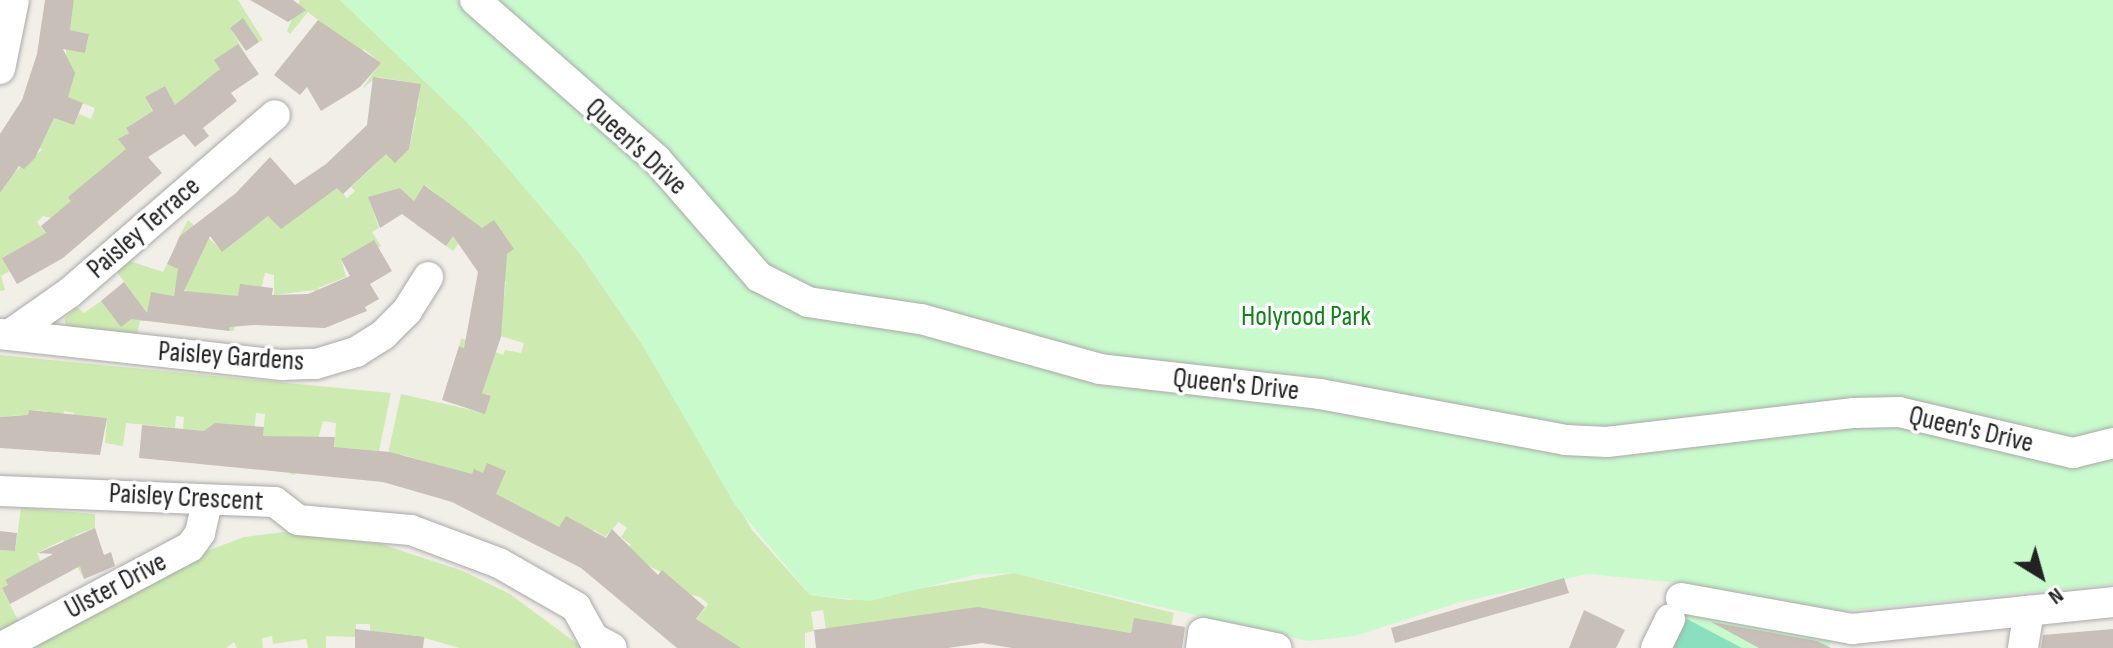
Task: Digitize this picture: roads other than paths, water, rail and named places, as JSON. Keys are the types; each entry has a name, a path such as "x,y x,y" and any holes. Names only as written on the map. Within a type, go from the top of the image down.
{"street":[{"path":"0,69 14,0"},
{"name":"Queen's Drive","path":"475,0 657,160 759,277 808,302 933,322 1100,369 1320,394 1565,440 1607,442 1854,413 1899,412 2073,453 2113,443"},
{"name":"Paisley Terrace","path":"4,334 69,293 275,115"},
{"name":"Paisley Gardens","path":"4,334 282,365 316,364 356,352 383,335 407,311 428,277"},
{"name":"Paisley Crescent","path":"0,491 207,503 275,502 298,520 370,523 445,541 499,563 576,607 593,638 612,648"},
{"name":"Ulster Drive","path":"0,648 190,547 200,533 207,503"},
{"path":"1656,648 1675,609 1847,638 2029,610 2113,602"},
{"path":"2023,648 2029,610"},
{"path":"1202,640 1276,648"}],"park label":[{"name":"Holyrood Park","path":"1306,317"}]}
